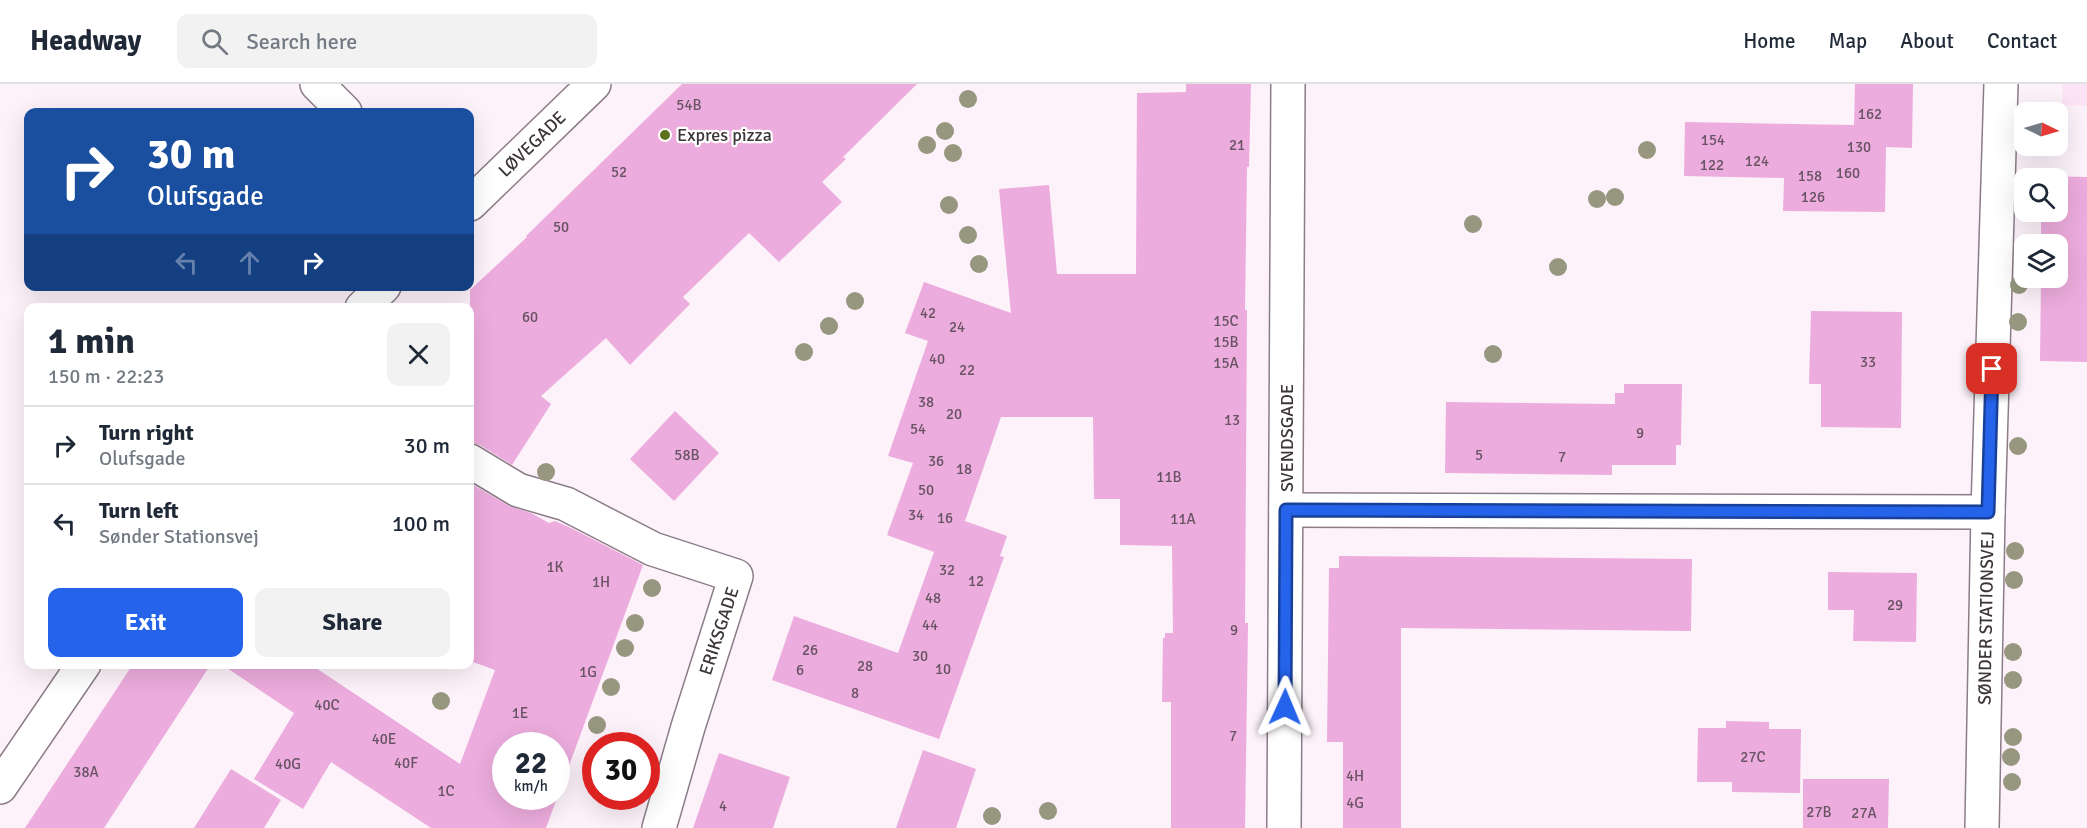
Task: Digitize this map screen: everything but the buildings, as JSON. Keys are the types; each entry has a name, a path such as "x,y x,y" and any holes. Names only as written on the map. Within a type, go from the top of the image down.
{"street":[{"path":"317,84 341,108"},
{"name":"LØVEGADE","path":"474,200 594,84"},
{"name":"SVENDSGADE","path":"1284,828 1288,84"},
{"name":"SØNDER STATIONSVEJ","path":"1982,828 1988,512 2001,84"},
{"path":"367,303 379,291"},
{"name":"ERIKSGADE","path":"474,463 518,490 566,504 653,549 736,576 659,828"},
{"path":"1286,510 1988,512"},
{"path":"0,787 81,669"}],"shaded area":[{"path":"2063,84 2087,84 2087,106 2068,105 2068,102 2062,102"}],"place":[{"name":"Expres pizza","path":"665,135"}],"route":[{"path":"1285,707 1286,510 1988,512 1992,369"}]}
